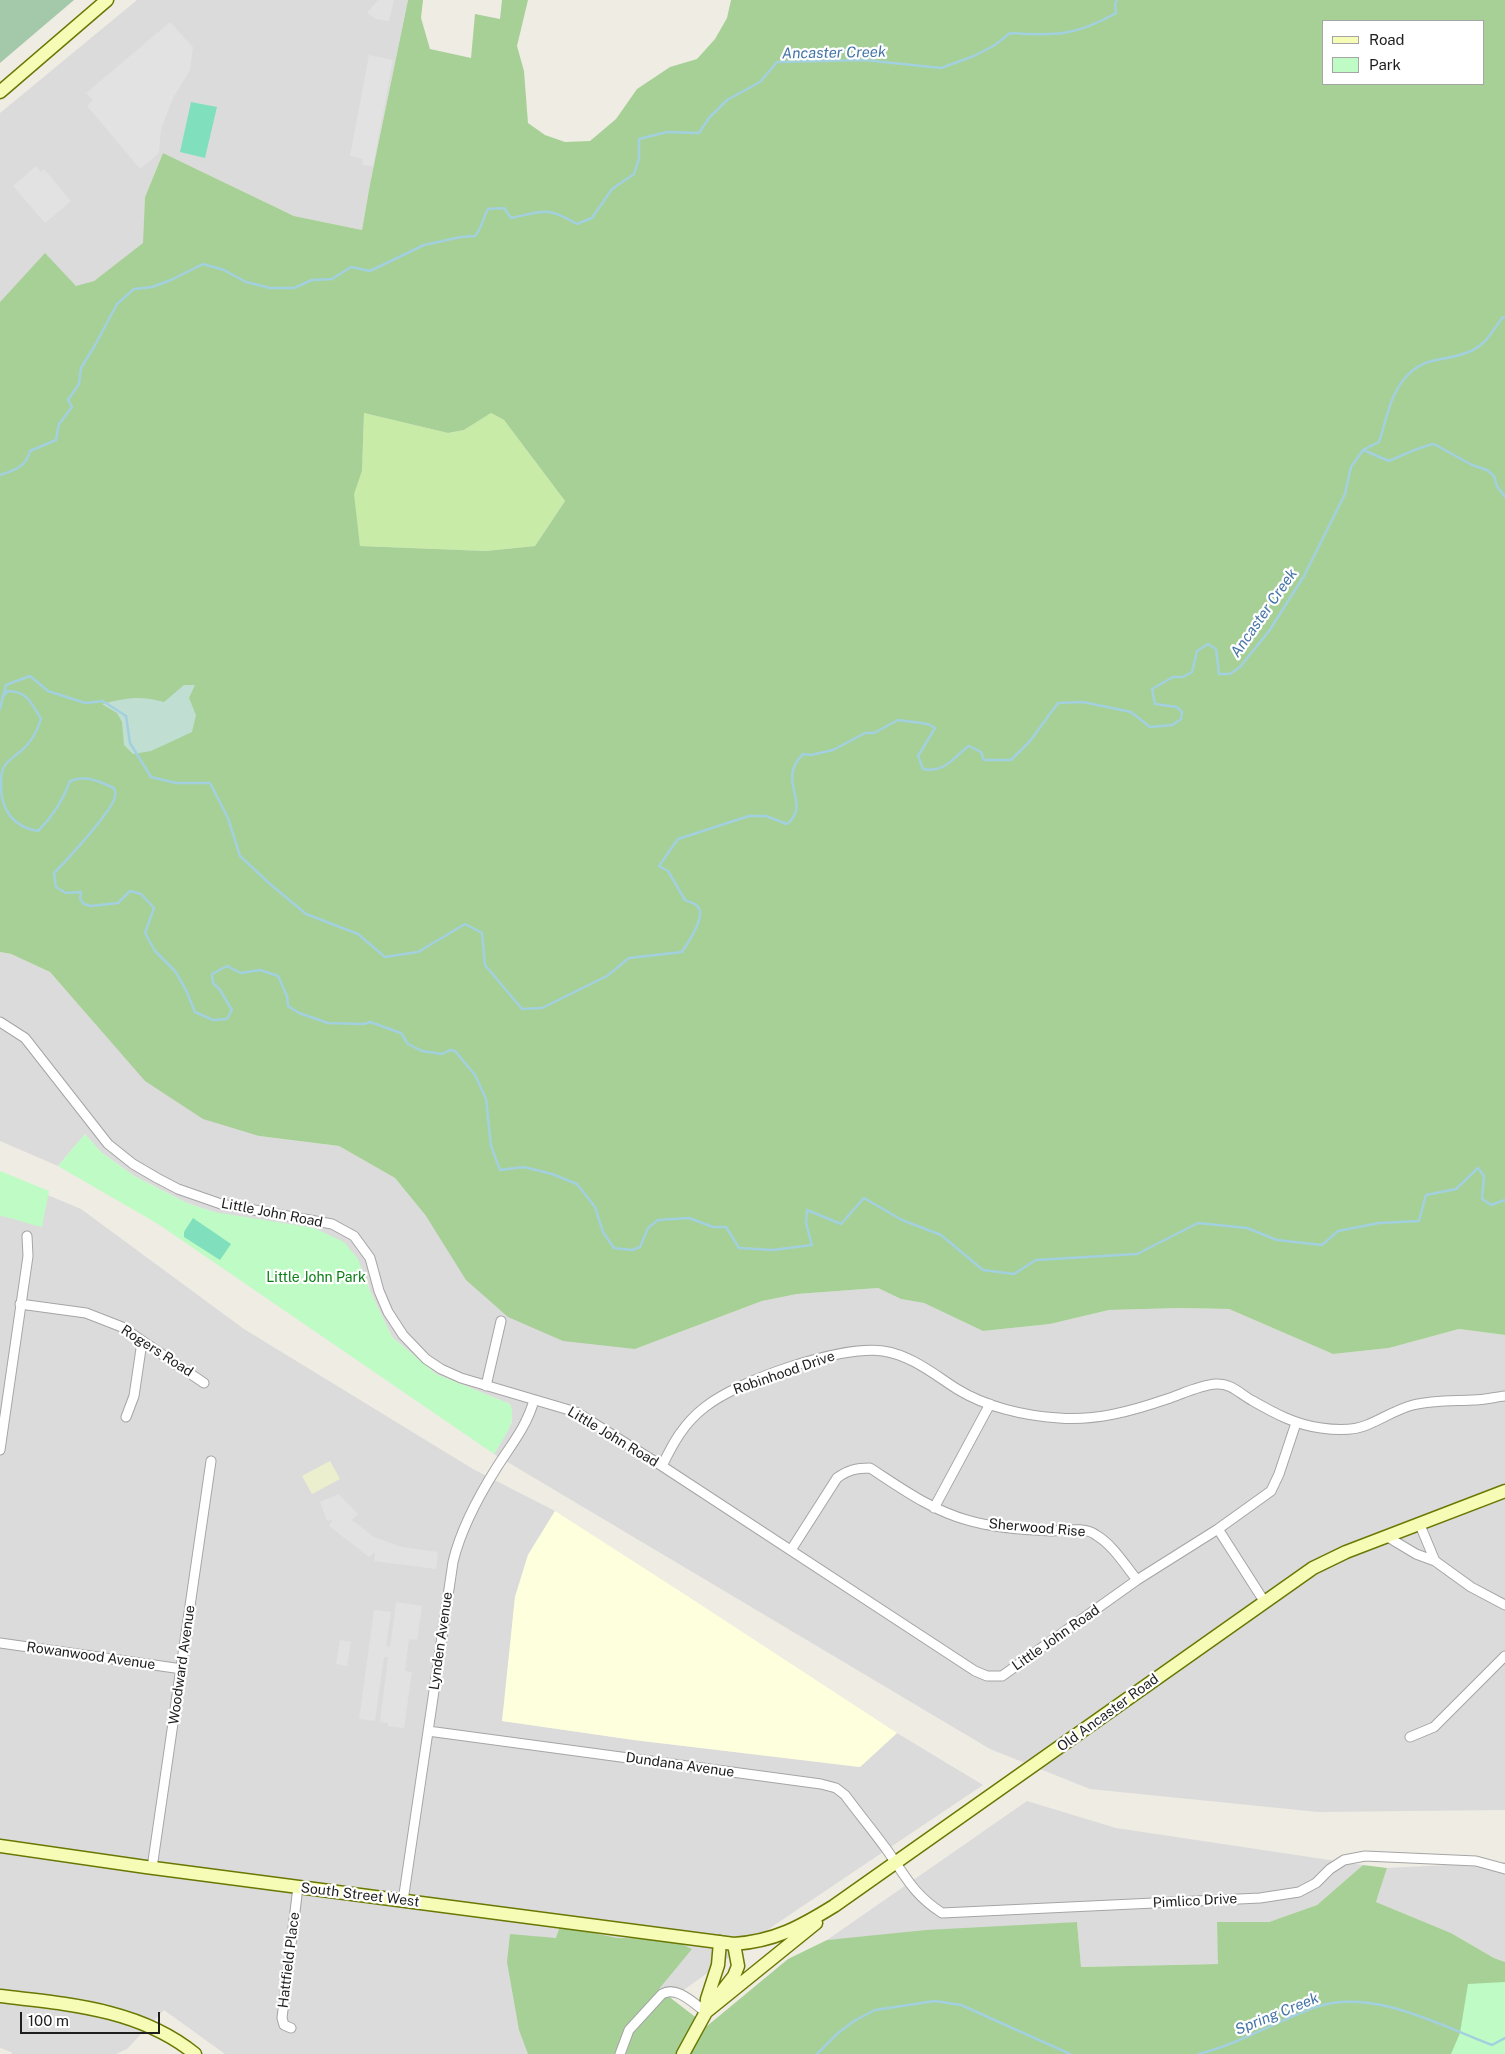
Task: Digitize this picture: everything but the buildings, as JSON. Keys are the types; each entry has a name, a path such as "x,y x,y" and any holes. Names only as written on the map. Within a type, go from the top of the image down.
{"street":[{"path":"0,92 108,0"},
{"name":"Little John Road","path":"0,1022 25,1038 108,1144 133,1164 178,1189 221,1204 332,1224 354,1236 370,1258 379,1291 388,1312 412,1346 441,1369 486,1386 576,1412 976,1671 987,1676 1002,1676 1137,1580 1218,1529 1271,1490 1279,1474 1296,1423"},
{"path":"0,1450 28,1256 27,1236"},
{"name":"Rogers Road","path":"20,1304 86,1314 122,1327 204,1383"},
{"path":"486,1386 502,1321"},
{"path":"126,1416 134,1396 142,1342"},
{"name":"Robinhood Drive","path":"662,1466 673,1443 686,1425 712,1402 728,1391 824,1357 854,1352 884,1352 913,1362 959,1390 990,1404 1025,1414 1059,1418 1095,1418 1132,1411 1217,1384 1235,1388 1248,1398 1296,1423 1336,1430 1364,1426 1413,1405 1505,1396"},
{"name":"Lynden Avenue","path":"403,1901 457,1544 471,1511 496,1468 523,1429 534,1400"},
{"path":"934,1508 990,1404"},
{"name":"Woodward Avenue","path":"152,1868 211,1461"},
{"name":"Sherwood Rise","path":"791,1550 837,1478 847,1471 857,1468 870,1468 934,1508 968,1521 1002,1527 1052,1531 1078,1530 1095,1534 1109,1545 1137,1580"},
{"name":"Old Ancaster Road","path":"720,1942 734,1944 782,1935 834,1906 1313,1568 1346,1552 1505,1491"},
{"path":"1420,1525 1435,1561"},
{"path":"1218,1529 1264,1601"},
{"path":"1386,1536 1416,1554 1435,1561 1471,1587 1505,1605"},
{"name":"Rowanwood Avenue","path":"0,1643 182,1668"},
{"path":"1410,1737 1434,1727 1505,1656"},
{"name":"Dundana Avenue","path":"428,1731 821,1784 836,1788 845,1795 896,1863"},
{"name":"South Street West","path":"0,1846 152,1868 720,1942"},
{"name":"Pimlico Drive","path":"896,1863 907,1882 925,1902 942,1913 1260,1898 1299,1892 1316,1882 1330,1869 1344,1860 1365,1856 1476,1861 1505,1869"},
{"name":"Hattfield Place","path":"291,2028 284,2025 282,2018 298,1887"},
{"path":"706,2012 806,1932 834,1906"},
{"path":"706,2012 707,1999 718,1965 720,1942"},
{"path":"683,2054 706,2012 737,1970 734,1944"},
{"path":"620,2054 629,2030 662,1994 668,1990 675,1991 706,2012"},
{"path":"0,1996 80,2005 123,2016 160,2032 195,2054"}],"shaded area":[{"path":"0,0 74,0 0,63"},
{"path":"137,0 408,0 362,230 294,216 163,153 145,197 144,243 94,281 76,287 45,254 0,302 0,113"},
{"path":"378,0 394,0 389,21 376,19 367,13"},
{"path":"170,22 193,47 190,70 173,98 161,129 159,153 140,169 87,106 93,100 86,93"},
{"path":"369,55 393,60 373,166 362,165 363,159 350,156"},
{"path":"36,166 41,172 44,169 71,201 45,223 13,186"},
{"path":"184,685 195,685 189,698 196,715 192,732 151,751 133,754 124,745 122,722 117,713 102,704 133,698 164,702"},
{"path":"0,952 11,954 50,972 145,1080 259,1136 339,1146 395,1178 426,1216 635,1349 762,1301 797,1294 878,1288 901,1299 924,1303 983,1331 1050,1324 1109,1310 1180,1308 1229,1309 1333,1354 1389,1348 1459,1329 1505,1335 1505,1810 1318,1812 1090,1789 990,1749 494,1454 512,1422 510,1404 436,1374 392,1337 370,1291 367,1278 214,1212 187,1203 134,1176 101,1152 85,1134 58,1166 0,1141"},
{"path":"0,1175 81,1209 244,1329 473,1469 555,1511 528,1555 515,1597 503,1721 634,1740 860,1767 897,1733 983,1785 776,1924 671,1999 646,2054 225,2054 164,2010 127,2049 116,2054 12,2054 0,2048"},
{"path":"330,1461 340,1479 312,1494 302,1476"},
{"path":"339,1494 358,1514 352,1520 374,1537 402,1547 438,1552 436,1569 374,1561 375,1552 369,1557 329,1526 332,1520 327,1521 320,1502"},
{"path":"555,1511 897,1733 860,1767 634,1740 502,1721 515,1597 528,1555"},
{"path":"396,1602 422,1606 417,1640 409,1639 405,1671 412,1672 404,1728 388,1726 388,1723 380,1722 388,1657 384,1657 375,1721 359,1719 374,1610 391,1612 386,1646 390,1647"},
{"path":"340,1640 351,1642 347,1666 336,1664"},
{"path":"1027,1801 1116,1828 1363,1865 1317,1905 1269,1922 1217,1922 1219,1964 1081,1967 1077,1922 827,1940"},
{"path":"1505,1862 1505,1962 1494,1958 1451,1933 1376,1902 1387,1868"}],"green space":[{"path":"408,0 423,0 421,18 430,49 471,58 475,14 500,19 502,0 528,0 517,46 524,71 528,123 545,135 565,142 590,141 616,119 637,89 670,67 697,59 715,39 727,18 731,0 1505,0 1505,1335 1459,1329 1389,1348 1333,1354 1229,1309 1180,1308 1109,1310 1050,1324 983,1331 924,1303 901,1299 878,1288 797,1294 762,1301 635,1349 563,1341 508,1317 466,1280 426,1216 395,1178 339,1146 259,1136 203,1119 145,1081 50,972 11,954 0,952 0,302 45,253 76,286 94,281 143,243 145,197 163,153 294,216 362,230","holes":["364,413 448,433 464,430 491,413 504,420 565,501 535,546 486,551 360,546 354,494 362,471"]},
{"path":"191,102 217,107 205,158 180,152"},
{"path":"364,413 448,433 464,430 491,413 504,420 565,501 535,546 486,551 360,546 353,494 362,471"},
{"name":"Little John Park","path":"85,1134 101,1152 134,1176 187,1203 214,1212 314,1228 344,1242 358,1259 370,1291 392,1337 436,1374 510,1404 512,1411 511,1424 494,1454 158,1224 58,1166"},
{"path":"0,1171 49,1191 42,1227 0,1216"},
{"path":"193,1218 231,1244 220,1260 184,1237 184,1232"},
{"path":"1363,1865 1387,1868 1376,1902 1451,1933 1494,1958 1505,1962 1505,2054 528,2054 519,2030 507,1962 510,1934 556,1938 560,1926 617,1938 671,1939 692,1949 659,1989 707,2026 788,1959 827,1940 926,1930 1077,1922 1081,1967 1218,1964 1217,1922 1269,1922 1317,1905"},
{"path":"1505,1982 1505,2054 1451,2054 1460,2033 1468,1984"}],"waterway":[{"name":"Ancaster Creek","path":"0,475 23,464 30,451 56,440 59,424 72,407 68,400 79,384 81,368 117,304 134,289 152,287 203,264 224,270 246,282 270,288 294,288 312,280 332,279 351,267 370,271 424,245 475,236 488,209 504,208 511,218 538,212 552,212 577,224 592,218 612,189 634,174 639,159 639,139 667,132 699,133 709,118 727,100 760,82 777,62 864,60 941,68 974,56 995,45 1010,33 1065,33 1102,21 1116,13 1115,4 1117,0"},
{"name":"Ancaster Creek","path":"0,709 6,685 30,676 48,691 85,703 103,701 126,716 130,743 151,777 176,783 210,783 228,818 240,856 306,914 358,934 385,957 418,952 465,924 482,933 485,965 522,1009 542,1008 607,976 629,958 682,952 699,921 699,909 695,904 685,900 668,871 659,866 678,839 749,816 766,816 787,824 794,816 797,808 792,774 795,764 803,754 811,755 833,750 865,733 874,733 898,720 928,724 935,728 918,756 923,769 931,770 948,764 969,746 981,752 984,760 1011,760 1030,741 1058,703 1083,702 1131,712 1150,727 1172,725 1181,719 1182,712 1177,707 1155,704 1152,689 1173,677 1183,677 1192,672 1197,651 1208,644 1216,649 1219,674 1230,674 1240,667 1269,631 1304,576 1345,494 1351,467 1363,450 1379,442 1392,400 1405,378 1420,365 1462,355 1476,348 1485,341 1502,318 1505,317"},
{"name":"Ancaster Creek","path":"1363,450 1389,461 1416,449 1434,444 1472,465 1487,470 1494,476 1497,486 1505,497"},
{"path":"2,697 8,691 20,693 28,699 41,719 31,740 25,748 8,762 2,771 3,802 10,816 15,821 22,826 38,831 57,808 70,781 76,779 88,779 103,783 114,788 115,791 113,802 107,812 54,873 56,887 66,893 81,892 80,899 84,904 91,906 118,903 130,891 141,894 154,908 145,933 155,951 175,971 186,990 195,1012 213,1020 227,1019 232,1010 220,990 213,983 212,974 227,966 241,973 260,970 278,976 287,996 288,1006 299,1013 328,1023 364,1024 370,1022 401,1033 408,1044 422,1051 442,1054 450,1050 455,1051 475,1075 486,1099 491,1146 500,1170 524,1167 552,1174 577,1184 595,1207 603,1232 614,1248 632,1250 640,1247 648,1228 658,1220 689,1218 713,1227 726,1227 739,1248 773,1250 812,1245 806,1223 807,1210 841,1224 864,1198 902,1220 941,1235 983,1270 1014,1274 1036,1260 1137,1254 1198,1223 1247,1228 1277,1240 1322,1245 1338,1231 1379,1223 1419,1221 1426,1195 1456,1189 1478,1168 1484,1176 1482,1199 1491,1205 1505,1200"},
{"name":"Spring Creek","path":"817,2054 838,2033 854,2021 875,2010 935,2001 961,2005 1070,2054"},
{"name":"Spring Creek","path":"1199,2054 1230,2044 1316,2007 1338,2002 1383,2005 1406,2011 1492,2045 1505,2038"}]}
